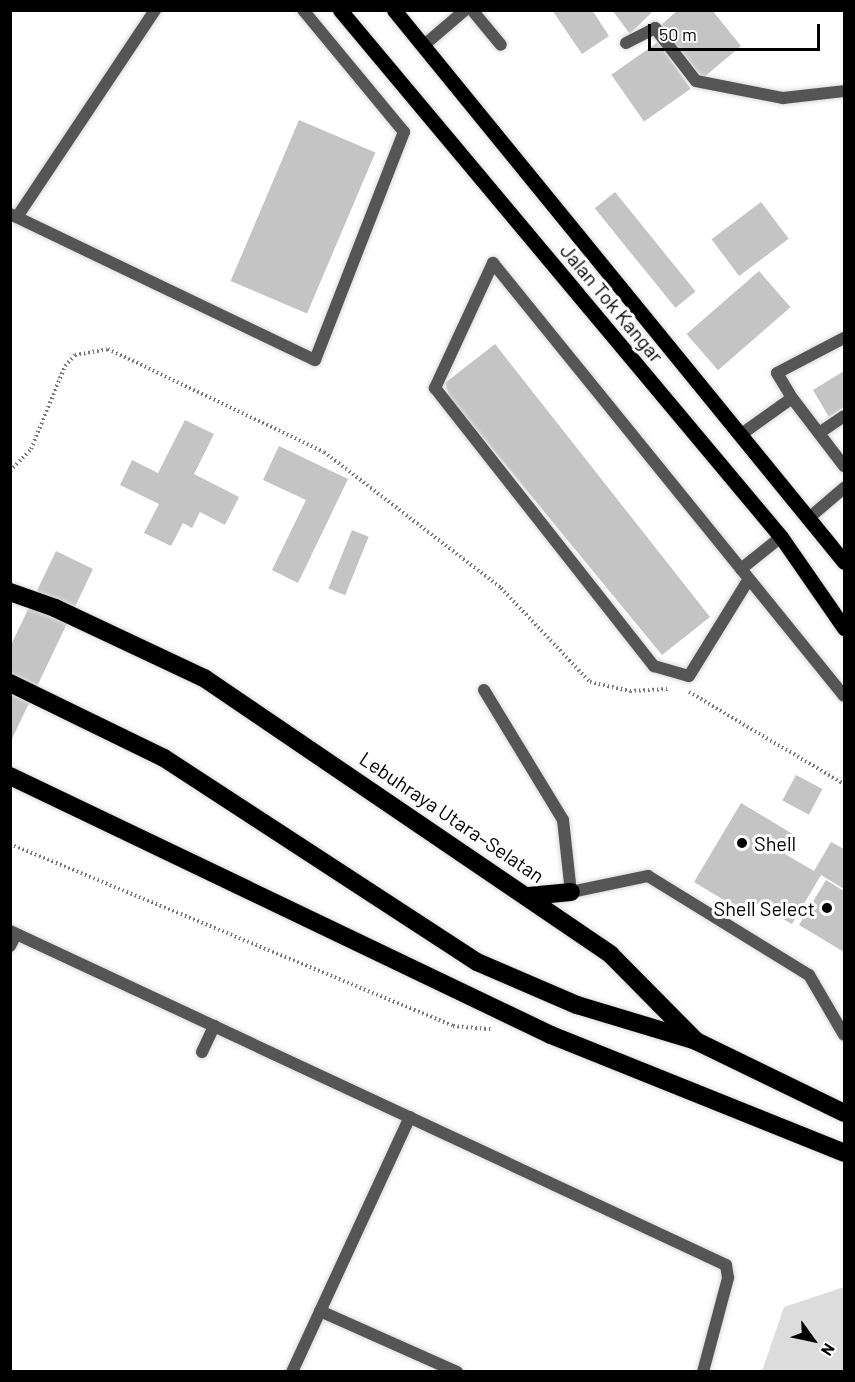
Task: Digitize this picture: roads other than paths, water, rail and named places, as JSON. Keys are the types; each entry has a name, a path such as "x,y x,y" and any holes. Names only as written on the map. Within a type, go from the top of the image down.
{"highway":[{"name":"Lebuhraya Utara–Selatan","path":"10,592 55,608 204,678 529,896 611,955 696,1041 844,1113"},
{"path":"10,683 164,758 477,962 577,1005 696,1041"},
{"path":"10,776 551,1035 844,1154"},
{"path":"529,896 571,892"}],"main road":[{"name":"Jalan Tok Kangar","path":"340,10 781,537 844,627"},
{"name":"Jalan Tok Kangar","path":"394,10 743,433 844,562"}],"street":[{"path":"155,10 14,216 315,360 404,132 303,10"},
{"path":"423,46 465,10"},
{"path":"472,10 501,45"},
{"path":"627,43 655,28 696,81 783,98 844,91"},
{"path":"749,579 689,676 654,666 435,388 493,262 844,696"},
{"path":"844,338 777,373 792,398 844,466"},
{"path":"743,433 792,398"},
{"path":"819,432 844,416"},
{"path":"810,517 844,488"},
{"path":"741,569 781,537"},
{"path":"484,690 563,820 571,892 648,876 809,975 844,1035"},
{"path":"10,946 14,932 726,1265 729,1278 703,1371"},
{"path":"202,1052 214,1026"},
{"path":"292,1371 410,1117"},
{"path":"320,1311 457,1371"}],"place":[{"name":"Shell","path":"742,843"},
{"name":"Shell Select","path":"827,908"}]}
